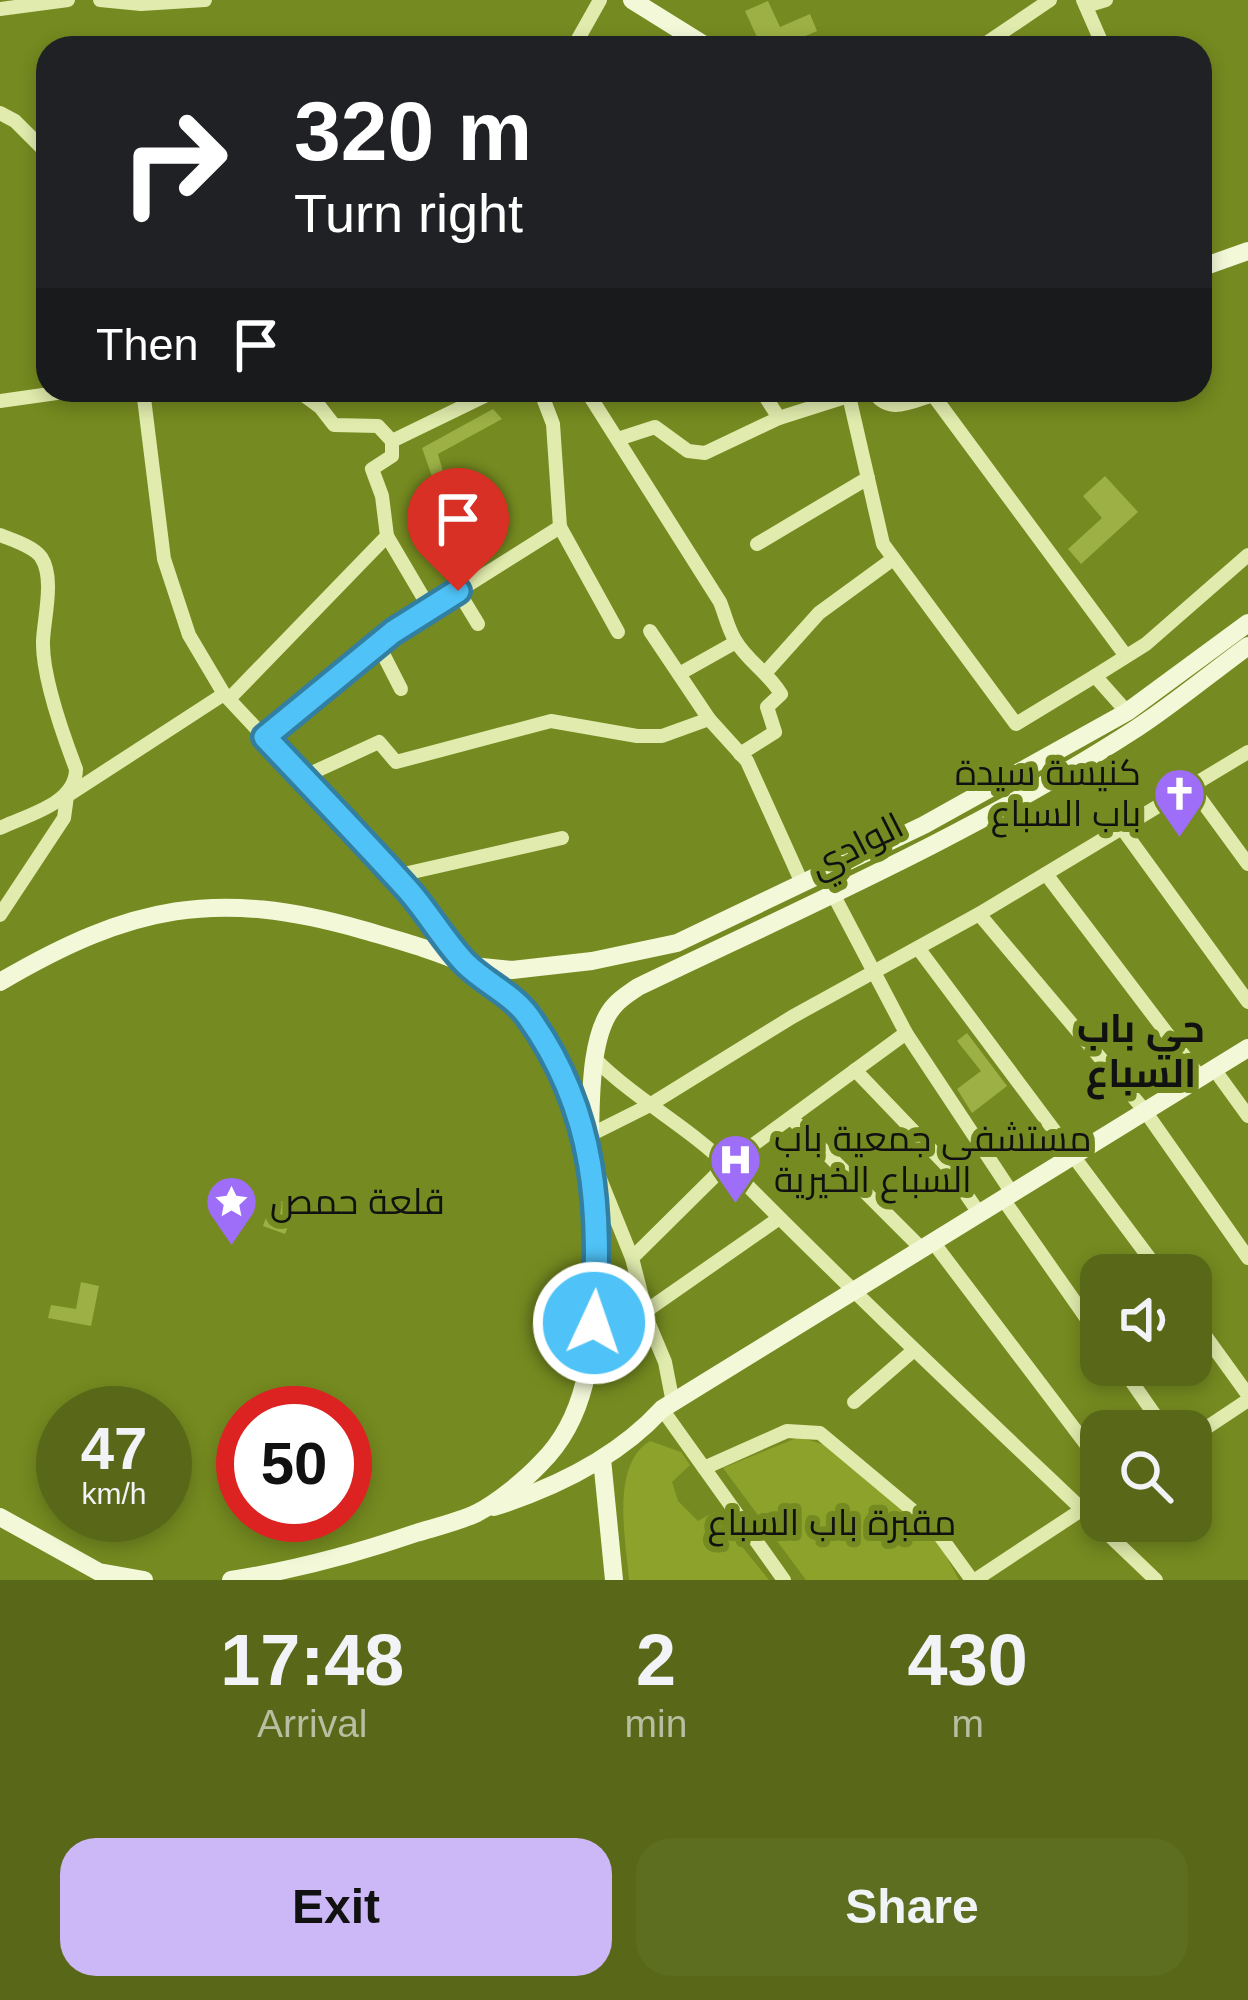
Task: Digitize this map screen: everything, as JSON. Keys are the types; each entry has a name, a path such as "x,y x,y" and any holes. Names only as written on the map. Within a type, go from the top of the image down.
{"main road":[{"path":"632,0 690,36"},
{"path":"1212,264 1248,251"},
{"name":"الوادي","path":"467,965 532,968 677,943 924,825 1127,712 1248,622"},
{"name":"الوادي","path":"591,1145 595,1059 604,1021 614,1005 638,987 1005,805 1138,728 1248,646"},
{"path":"0,982 64,945 199,906 270,908 310,915 467,965 507,993 528,1017 559,1071 591,1145 598,1257 592,1356 564,1438 539,1466 478,1513"},
{"path":"232,1580 318,1564 543,1492 602,1459 668,1406 1248,1048"},
{"path":"602,1459 614,1580"},
{"path":"0,1516 99,1572 144,1580"}],"street":[{"path":"0,9 68,0"},
{"path":"100,0 141,4 205,0"},
{"path":"579,36 600,0"},
{"path":"997,36 1050,0"},
{"path":"1099,36 1084,3 1106,0"},
{"path":"0,113 36,142"},
{"path":"0,401 36,396"},
{"path":"144,402 164,559 189,635 226,696 395,876 467,965"},
{"path":"310,402 334,425 378,426 392,441 392,456 372,469 382,496 387,536 430,609"},
{"path":"392,441 472,402"},
{"path":"545,402 553,424 560,527 618,632"},
{"path":"594,402 720,602 736,642 766,671 781,694 767,707 775,732 740,754"},
{"path":"769,402 779,418"},
{"path":"618,439 655,427 688,451 705,453 779,418 830,402"},
{"path":"850,402 883,544 1016,724 1146,644 1248,555"},
{"path":"881,402 896,408 913,402"},
{"path":"944,402 1126,656"},
{"path":"757,544 868,478"},
{"path":"265,737 378,644 560,527"},
{"path":"0,535 38,552 44,563 47,619 43,642 76,769 64,818 0,915"},
{"path":"0,828 68,796 226,696 387,536"},
{"path":"766,671 819,613 892,559"},
{"path":"458,591 478,624"},
{"path":"650,631 709,718 740,754 802,883"},
{"path":"679,674 736,642"},
{"path":"378,644 401,689"},
{"path":"1095,676 1127,712"},
{"path":"303,777 379,742 396,762 551,721 662,736 709,718"},
{"path":"784,1580 704,1468 668,1406 665,1362 591,1145 648,1106 1248,752"},
{"path":"1191,786 1248,864"},
{"path":"1120,827 1248,1002"},
{"path":"395,876 562,838"},
{"path":"1046,874 1207,1073 1248,1116"},
{"path":"833,894 906,1033 1080,1307"},
{"path":"980,914 1145,1111 1248,1258"},
{"path":"918,948 1147,1254"},
{"path":"632,1258 727,1165 906,1033"},
{"path":"595,1059 727,1165 852,1292 1080,1508"},
{"path":"855,1070 946,1165 980,1214"},
{"path":"791,1118 928,1245 1080,1437"},
{"path":"646,1311 778,1219"},
{"path":"1212,1346 1248,1398 1212,1423"},
{"path":"854,1402 914,1350"},
{"path":"704,1468 787,1431 820,1433 935,1529 973,1580 1080,1511"},
{"path":"1113,1542 1147,1577"}],"green space":[{"name":"مقبرة باب السباع","path":"799,1437 825,1445 933,1532 959,1580 806,1580 723,1468"},
{"path":"650,1441 681,1452 690,1465 672,1482 678,1501 698,1521 714,1512 769,1580 629,1580 625,1485 637,1452"}],"building":[{"path":"768,1 780,27 810,14 817,31 806,36 756,36 745,11"},
{"path":"493,409 502,419 438,454 447,486 482,474 490,495 484,497 487,507 461,515 452,512 448,500 441,502 422,448"},
{"path":"1105,476 1138,512 1081,564 1068,549 1102,518 1083,496"},
{"path":"967,1033 1007,1086 972,1113 957,1089 981,1071 957,1041"},
{"path":"281,1201 296,1206 285,1234 263,1226 271,1204 279,1207"},
{"path":"81,1282 99,1286 91,1326 48,1318 51,1305 76,1309"}],"place":[{"name":"كنيسة سيدة باب السباع","path":"1180,839"},
{"name":"مستشفى جمعية باب السباع الخيرية","path":"735,1205"},
{"name":"قلعة حمص","path":"231,1247"}],"district":[{"name":"حي باب السباع","path":"1141,1050"}],"route":[{"path":"458,591 393,632 265,737 413,896 467,965 507,993 528,1017 559,1071 591,1155 598,1257 594,1323"}]}
